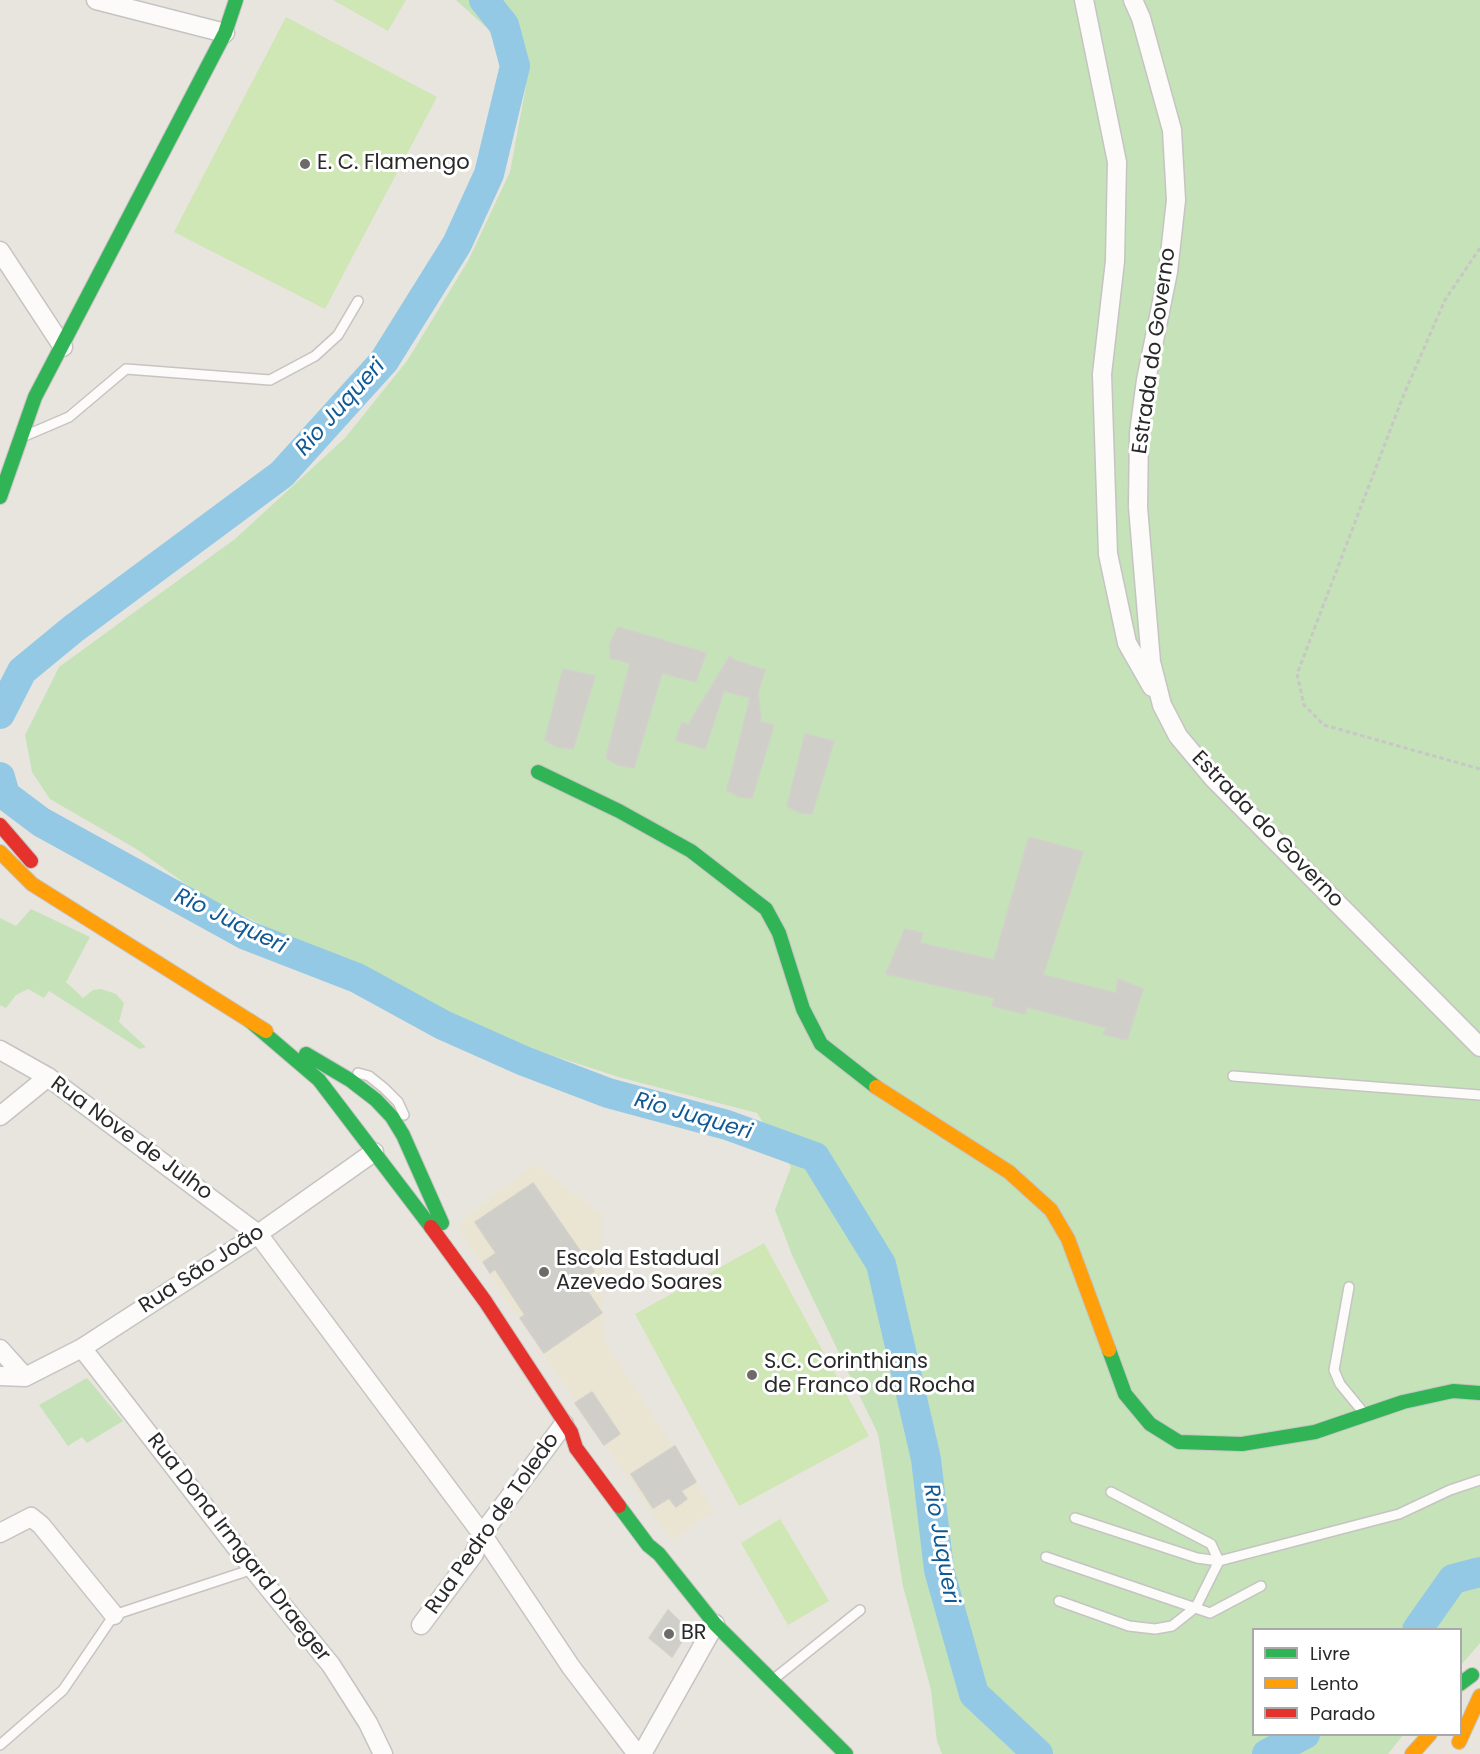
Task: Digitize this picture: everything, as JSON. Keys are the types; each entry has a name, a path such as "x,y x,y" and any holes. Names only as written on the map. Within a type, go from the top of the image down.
{"main road":[{"path":"0,497 35,397 225,33 236,0"},
{"path":"11,423 35,397"},
{"path":"538,772 610,807 691,851 766,909 780,933 803,1010 821,1044 869,1082 1009,1172 1051,1210 1068,1239 1125,1394 1150,1424 1179,1442 1208,1445 1242,1444 1315,1432 1403,1402 1453,1391 1480,1393"},
{"path":"0,825 83,918"},
{"path":"0,852 32,884 83,918 350,1080 376,1100 403,1135 434,1209 485,1301"},
{"path":"250,1021 319,1080 485,1301 567,1428 585,1441 657,1540 659,1554 715,1624 846,1754"},
{"path":"374,1152 393,1164 434,1209"},
{"path":"1462,1708 1480,1695"},
{"path":"1462,1735 1480,1695"},
{"path":"1446,1754 1480,1725"},
{"path":"1406,1754 1417,1736"},
{"path":"1412,1754 1428,1736"},
{"path":"1459,1742 1462,1736"}],"street":[{"path":"96,0 225,33"},
{"path":"1084,0 1117,162 1115,261 1102,374 1108,554 1126,644 1162,705"},
{"name":"Estrada do Governo","path":"1133,0 1141,18 1172,130 1176,200 1168,272 1146,380 1139,433 1138,507 1150,651 1162,705 1178,736 1214,779 1480,1047"},
{"path":"0,251 63,347"},
{"name":"Rua Nove de Julho","path":"0,1050 48,1077 258,1234 482,1534 571,1667 637,1754"},
{"path":"0,1116 48,1077"},
{"name":"Rua São João","path":"25,1377 82,1348 258,1234 374,1152"},
{"name":"Rua Dona Irmgard Draeger","path":"82,1348 253,1569 331,1665 368,1723 383,1754"},
{"path":"0,1349 25,1377"},
{"path":"0,1376 25,1377"},
{"name":"Rua Pedro de Toledo","path":"422,1625 474,1554 482,1534 567,1428"},
{"path":"0,1533 31,1517 41,1525 114,1615"},
{"path":"642,1754 715,1624"},
{"path":"1471,1677 1480,1695"}],"lane":[{"path":"20,439 69,417 126,369 270,380 315,356 338,335 358,301"},
{"path":"1233,1076 1480,1095"},
{"path":"1349,1287 1334,1370 1340,1384 1366,1415"},
{"path":"1075,1518 1197,1558 1219,1561 1400,1514 1450,1490 1480,1480"},
{"path":"1111,1492 1211,1544 1219,1561"},
{"path":"1046,1557 1209,1613 1261,1586"},
{"path":"1059,1601 1129,1626 1155,1629 1172,1626 1196,1607 1219,1561"},
{"path":"0,1745 63,1690 114,1615 253,1569"},
{"path":"771,1682 789,1664 860,1610"}],"path":[{"path":"1480,248 1446,300 1409,384 1297,674 1304,705 1324,725 1480,769"}],"shaded area":[{"name":"Escola Estadual Azevedo Soares","path":"534,1164 602,1215 603,1338 714,1510 671,1541 459,1230 465,1218"}],"green space":[{"path":"333,0 406,0 388,31"},
{"path":"456,0 1480,0 1480,1643 1462,1664 1462,1628 1252,1628 1252,1736 1402,1736 1388,1754 942,1754 937,1741 931,1690 903,1586 878,1434 792,1255 775,1210 791,1167 757,1113 622,1078 498,1038 364,967 282,935 200,894 138,850 50,799 32,772 25,735 59,667 235,539 345,438 407,361 468,261 510,172 526,86 488,29"},
{"name":"E. C. Flamengo","path":"286,17 437,97 325,309 174,232"},
{"path":"31,909 90,937 66,982 83,998 93,990 101,989 116,994 124,1003 119,1022 146,1047 140,1049 49,991 44,998 28,989 16,995 6,1008 0,1005 0,918 16,926"},
{"name":"S.C. Corinthians de Franco da Rocha","path":"764,1243 869,1436 739,1506 635,1314"},
{"path":"87,1378 123,1421 87,1443 82,1437 68,1446 39,1405"},
{"path":"780,1519 829,1601 788,1625 741,1543"}],"building":[{"path":"618,627 706,653 696,682 662,673 634,768 618,765 606,758 630,663 610,658 610,644"},
{"path":"730,656 734,660 765,670 758,692 761,722 774,725 752,798 739,797 727,790 750,698 724,691 705,749 676,740 682,722 688,725"},
{"path":"563,669 595,676 573,749 557,747 545,740"},
{"path":"805,734 834,741 812,814 800,813 787,806"},
{"path":"1029,837 1083,852 1043,975 1116,993 1118,979 1143,989 1127,1040 1103,1034 1107,1028 1027,1007 1025,1014 992,1006 995,998 886,974 905,929 923,933 920,943 994,960"},
{"name":"Escola Estadual Azevedo Soares","path":"533,1183 594,1271 580,1280 602,1313 544,1353 520,1318 525,1315 495,1269 490,1273 483,1262 496,1253 475,1222"},
{"path":"592,1392 620,1434 604,1445 575,1403"},
{"path":"675,1446 696,1482 681,1491 687,1499 676,1507 669,1498 653,1508 631,1474"},
{"name":"BR","path":"668,1610 689,1630 672,1657 649,1638"}],"waterway":[{"name":"Rio Juqueri","path":"0,714 22,671 73,629 282,474 384,361 457,244 489,174 515,66 504,25 484,0"},
{"name":"Rio Juqueri","path":"0,777 5,795 41,822 246,935 357,978 443,1025 524,1061 608,1093 727,1125 815,1157 881,1264 926,1459 939,1570 974,1694 1038,1754"},
{"name":"Rio Juqueri","path":"1418,1628 1453,1579 1480,1572"},
{"name":"Rio Juqueri","path":"1267,1754 1301,1736"}],"traffic: fast":[{"path":"0,497 35,397 225,33 236,0"},
{"path":"538,772 619,811 691,851 766,909 779,933 803,1009 821,1044 876,1087"},
{"path":"250,1021 319,1080 431,1227"},
{"path":"306,1054 350,1080 376,1100 392,1117 403,1135 442,1223"},
{"path":"1109,1350 1125,1394 1150,1424 1179,1442 1242,1444 1315,1432 1403,1402 1453,1391 1480,1393"},
{"path":"619,1506 648,1545 659,1554 715,1624 846,1754"},
{"path":"1462,1682 1472,1675"}],"traffic: slow":[{"path":"0,852 32,884 266,1031"},
{"path":"876,1087 1009,1172 1051,1210 1068,1239 1109,1350"},
{"path":"1462,1735 1480,1696"},
{"path":"1412,1754 1428,1736"},
{"path":"1459,1742 1462,1736"}],"traffic: jam":[{"path":"0,825 31,861"},
{"path":"431,1227 485,1301 571,1432 576,1448 619,1506"}],"place":[{"name":"E. C. Flamengo","path":"305,164"},
{"name":"Escola Estadual Azevedo Soares","path":"544,1272"},
{"name":"S.C. Corinthians de Franco da Rocha","path":"752,1375"},
{"name":"BR","path":"669,1634"}]}
